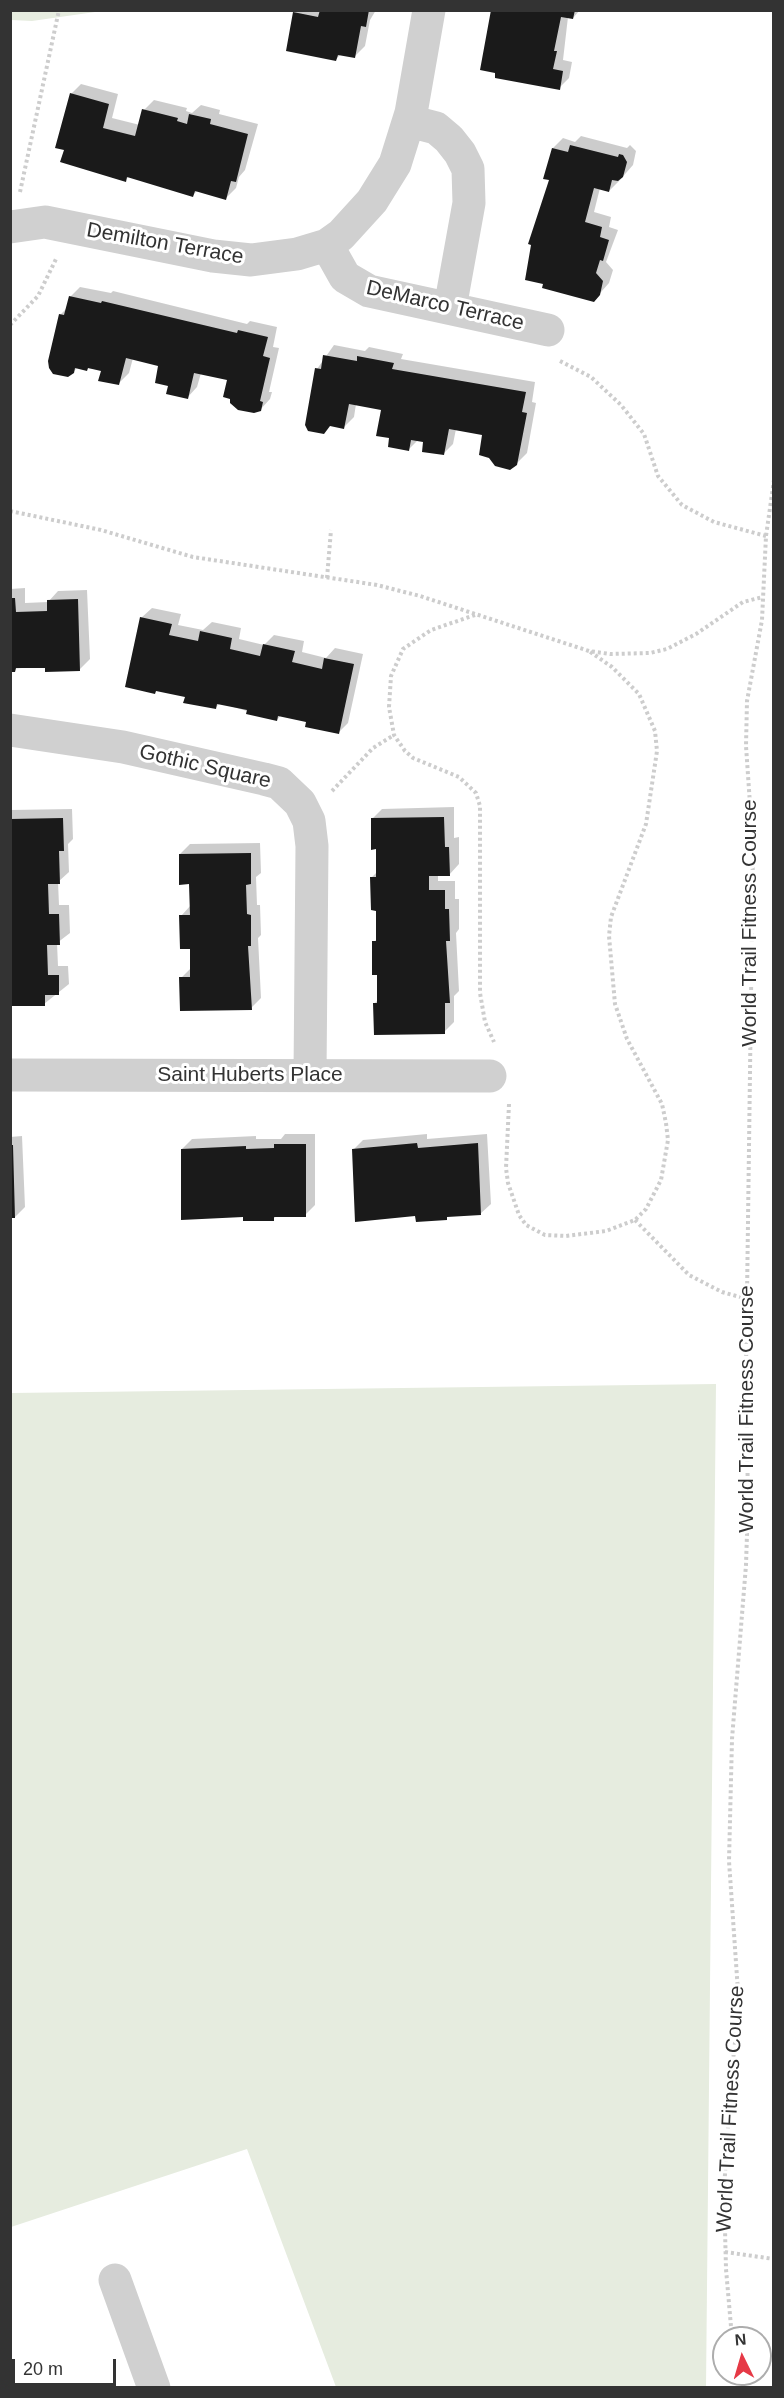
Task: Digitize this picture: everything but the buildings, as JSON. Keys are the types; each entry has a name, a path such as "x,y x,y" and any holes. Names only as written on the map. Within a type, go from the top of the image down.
{"street":[{"name":"Demilton Terrace","path":"15,212 45,222 60,239 232,259 272,259 317,250 341,235 383,186 394,164 409,121 429,10"},
{"path":"409,121 436,128 460,153 468,169 469,203 450,308"},
{"name":"DeMarco Terrace","path":"327,245 345,277 356,286 369,291 548,330"},
{"name":"Gothic Square","path":"10,730 123,747 264,779 279,783 295,797 309,821 312,846 310,1074"},
{"name":"Saint Huberts Place","path":"10,1075 498,1073"},
{"path":"115,2280 154,2388"}],"path":[{"path":"15,212 59,10"},
{"path":"10,325 38,296 48,281 60,239"},
{"path":"559,361 591,377 621,405 644,434 658,476 682,505 714,522 766,536"},
{"name":"World Trail Fitness Course","path":"731,2326 725,2252 724,2190 731,2079 739,2006 729,1862 732,1739 746,1565 753,848 746,746 747,701 763,597 766,536 774,481"},
{"path":"10,511 101,530 193,556 377,585 589,651 620,655 667,649 696,634 743,602 763,597"},
{"path":"327,578 331,530"},
{"path":"475,615 431,630 403,649 396,661 390,684 389,707 394,735 413,758 459,777 476,793 480,806 480,993 498,1073 506,1168 512,1197 526,1225 545,1235 566,1236 606,1231 635,1220 646,1209 660,1180 668,1140 662,1104 627,1039 615,1004 609,936 612,917 646,824 657,751 655,731 639,694 612,667 589,651"},
{"path":"327,794 341,783 373,748 394,735"},
{"path":"635,1220 689,1275 722,1292 747,1299"},
{"path":"725,2252 774,2259"}],"shaded area":[{"path":"10,11 102,11 32,21 11,20"},
{"path":"716,1384 706,2387 336,2387 247,2149 11,2227 11,1393"}]}
